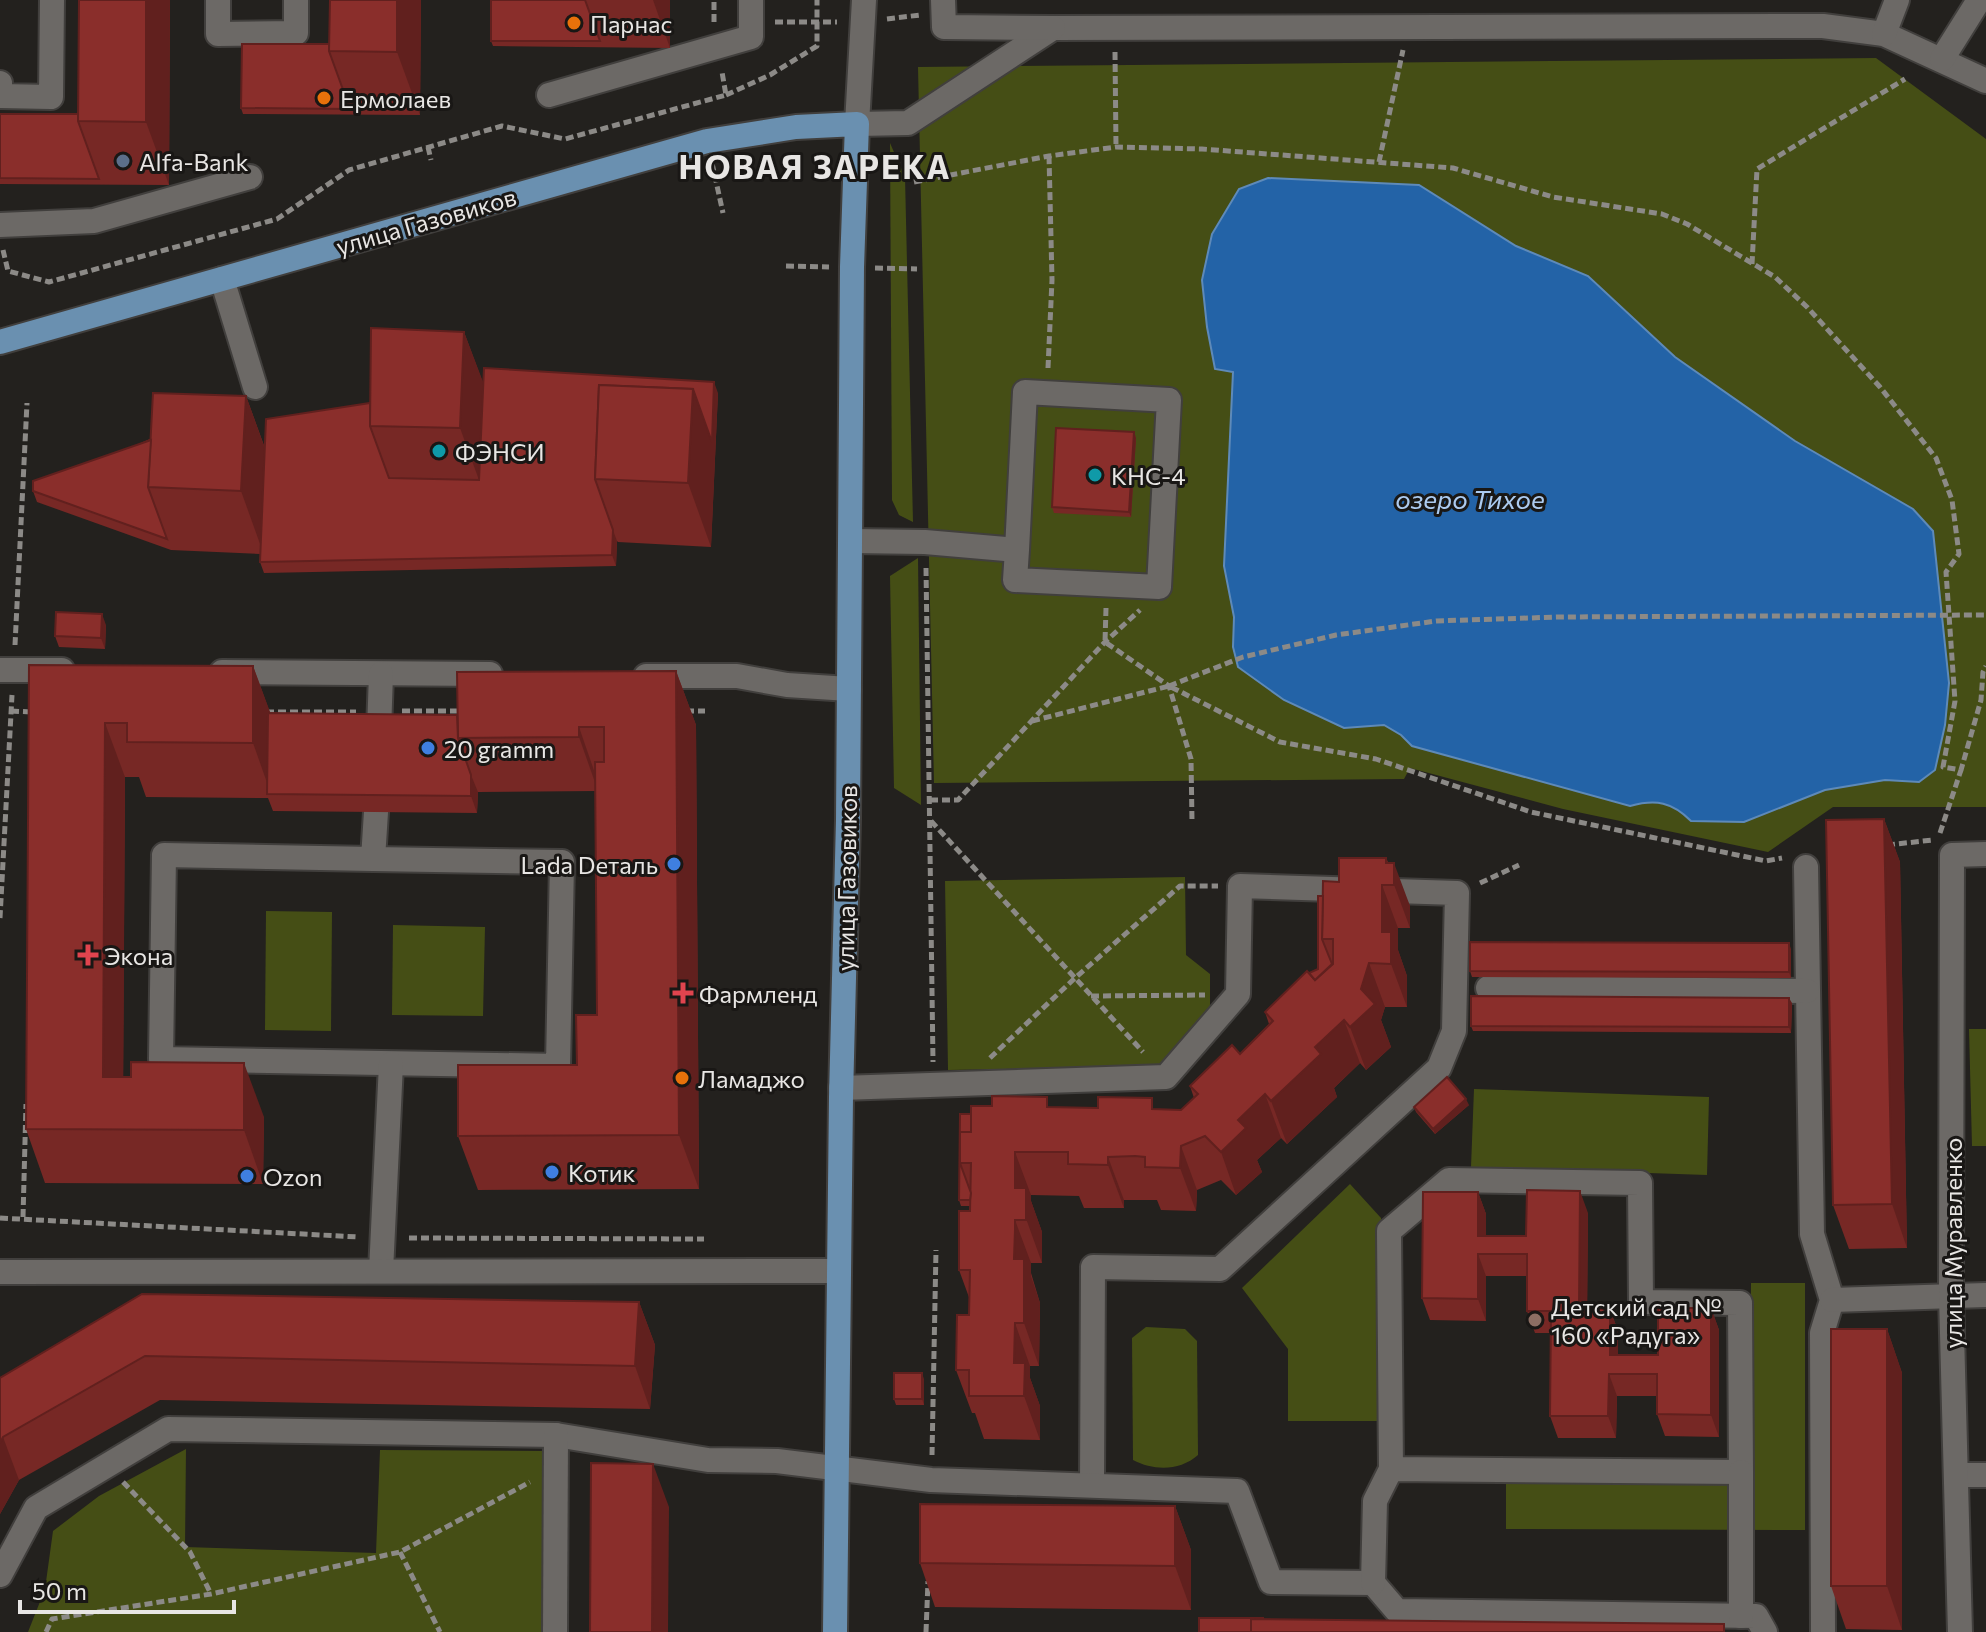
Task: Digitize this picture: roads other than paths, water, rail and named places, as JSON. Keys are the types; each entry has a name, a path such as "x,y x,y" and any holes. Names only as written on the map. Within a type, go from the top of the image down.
{"main road":[{"name":"улица Газовиков","path":"0,342 707,141 796,127 857,124 852,267 848,820 838,1271 835,1632"}],"street":[{"path":"0,83 0,96 51,97 52,0"},
{"path":"218,0 218,34 296,33 296,0"},
{"path":"549,95 751,37 751,0"},
{"name":"улица Газовиков","path":"857,124 864,0"},
{"path":"943,0 944,27 1823,26 1884,34 1986,81"},
{"path":"1884,34 1897,0"},
{"path":"1942,59 1979,0"},
{"path":"857,124 908,123 1053,28"},
{"path":"0,225 94,221 250,177"},
{"path":"222,279 255,387"},
{"path":"1025,392 1169,400 1159,587 1015,580 1017,550 1025,392"},
{"path":"851,541 925,542 1017,550"},
{"path":"0,670 84,671"},
{"path":"203,672 506,675"},
{"path":"379,731 381,674"},
{"path":"630,676 737,676 787,685 849,689"},
{"path":"373,859 376,812"},
{"name":"улица Муравленко","path":"1960,1632 1951,1296 1946,845 1986,854"},
{"path":"164,855 373,859 562,862 558,1066 161,1059 164,855"},
{"path":"1801,861 1812,1234 1832,1300 1822,1333 1823,1632"},
{"path":"841,1088 1166,1077 1238,994 1240,886 1457,893 1454,1031 1439,1068 1220,1269 1093,1267 1092,1484"},
{"path":"1488,988 1807,991"},
{"path":"381,1271 391,1064"},
{"path":"1741,1616 1740,1303 1641,1302 1640,1183 1449,1180 1389,1231 1391,1469 1375,1501 1373,1583 1397,1611 1741,1616 1756,1616 1765,1632"},
{"path":"0,1272 838,1271"},
{"path":"1832,1300 1986,1295"},
{"path":"0,1575 36,1508 168,1429 556,1435 708,1460 777,1461 931,1480 1237,1491 1271,1582 1373,1583"},
{"path":"555,1632 556,1435"},
{"path":"1391,1469 1741,1472"},
{"path":"1957,1475 1986,1475"}],"water":[{"name":"озеро Тихое","path":"1268,178 1419,185 1516,246 1588,276 1675,357 1795,441 1913,509 1933,531 1949,683 1945,725 1935,770 1919,782 1885,780 1825,790 1744,822 1691,821 1663,804 1630,806 1412,746 1384,725 1344,728 1284,700 1238,667 1233,647 1234,617 1224,566 1233,372 1215,369 1202,280 1212,234 1239,189"}],"place":[{"name":"Парнас","path":"574,23"},
{"name":"Ермолаев","path":"324,98"},
{"name":"Alfa-Bank","path":"123,161"},
{"name":"ФЭНСИ","path":"439,451"},
{"name":"КНС-4","path":"1095,475"},
{"name":"20 gramm","path":"428,748"},
{"name":"Lada Dеталь","path":"674,864"},
{"name":"Экона","path":"88,955"},
{"name":"Фармленд","path":"683,993"},
{"name":"Ламаджо","path":"682,1078"},
{"name":"Котик","path":"552,1172"},
{"name":"Ozon","path":"247,1176"},
{"name":"Детский сад № 160 «Радуга»","path":"1535,1320"}],"district":[{"name":"НОВАЯ ЗАРЕКА","path":"815,166"}]}
